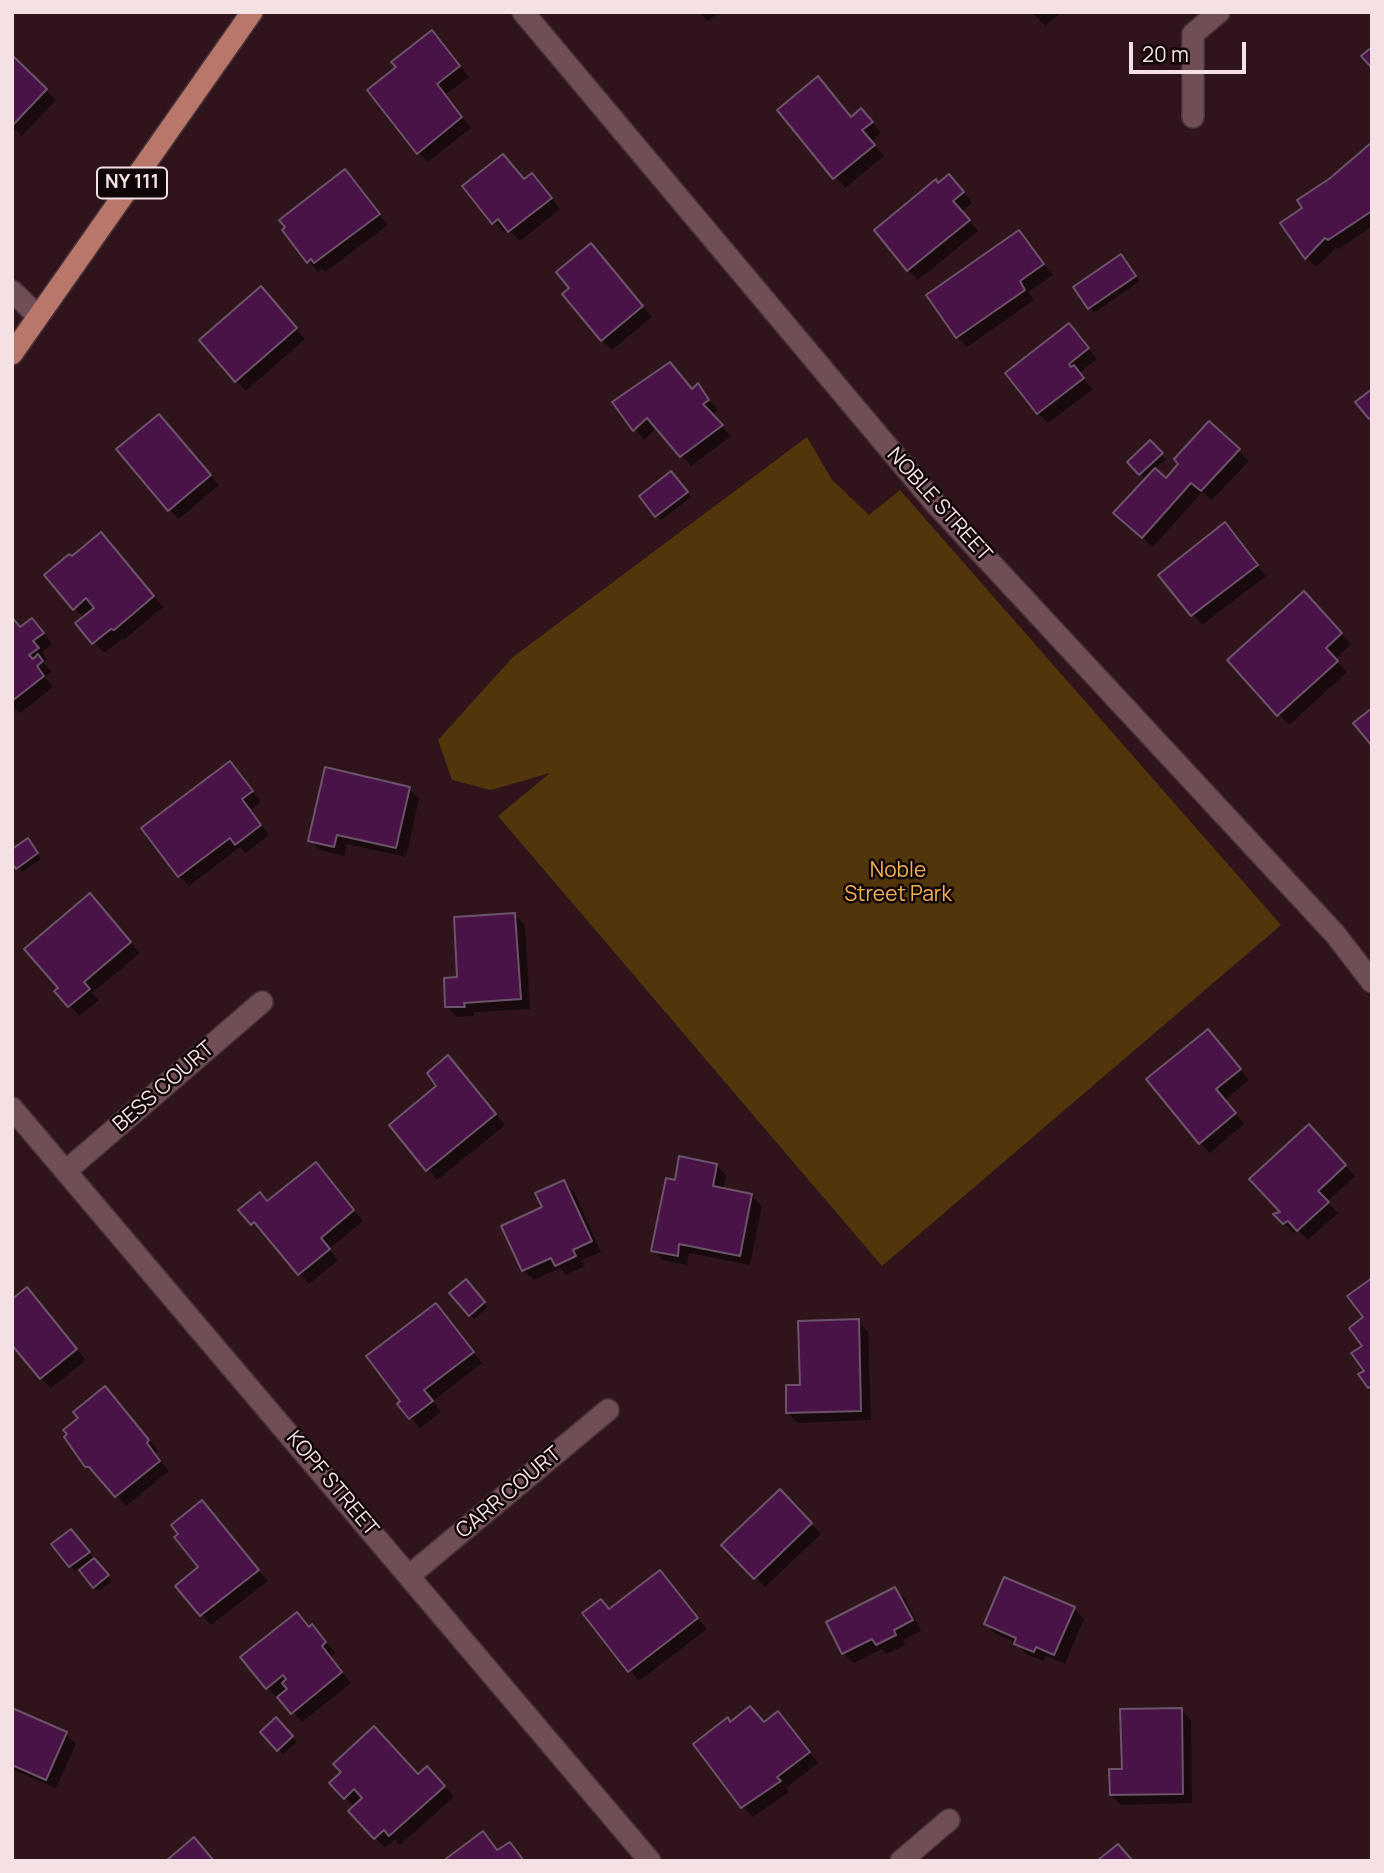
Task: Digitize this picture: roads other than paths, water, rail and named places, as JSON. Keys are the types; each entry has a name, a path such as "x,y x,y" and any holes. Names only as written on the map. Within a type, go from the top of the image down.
{"main road":[{"name":"NY 111","path":"12,354 252,12"}],"street":[{"name":"NOBLE STREET","path":"523,12 934,502 1335,934 1372,982"},
{"path":"1193,117 1193,34 1219,12"},
{"path":"12,291 38,316"},
{"name":"BESS COURT","path":"66,1171 261,1002"},
{"name":"KOPF STREET","path":"12,1108 650,1861"},
{"name":"CARR COURT","path":"410,1575 608,1410"},
{"path":"901,1861 949,1820"}],"park label":[{"name":"Noble Street Park","path":"898,883"}]}
